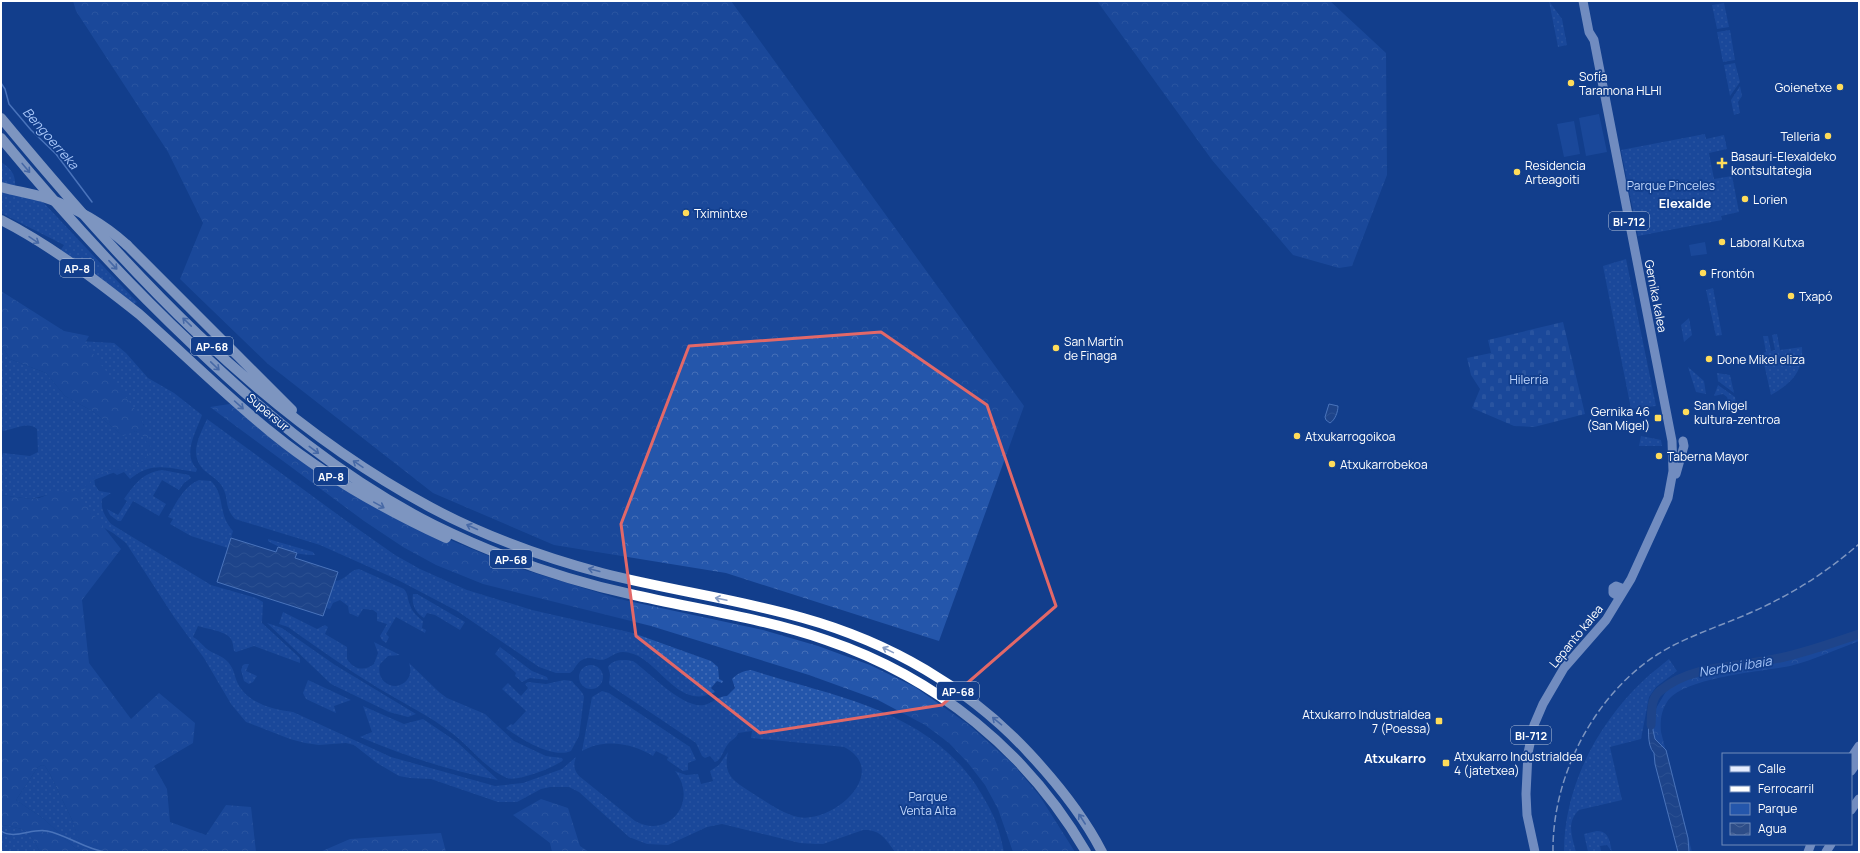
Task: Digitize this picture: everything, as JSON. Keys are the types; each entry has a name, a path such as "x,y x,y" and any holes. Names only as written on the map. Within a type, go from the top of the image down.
{"highway":[{"name":"AP-68","path":"1,118 115,249 175,311 268,397 362,467 410,496 466,524 516,546 603,573 803,618 855,635 902,657 956,689 1012,734 1050,775 1067,797 1102,852"},
{"name":"AP-68","path":"1,138 129,283 221,372 302,441 367,487 423,519 481,547 548,572 622,592 799,632 850,649 896,669 948,701 1003,745 1045,792 1063,815 1086,852"},
{"name":"Supersur","path":"1,187 42,197 66,206 102,225 127,245 257,374 311,430"},
{"name":"Supersur","path":"1,220 25,233 119,298 144,318 272,434 344,484 398,515 456,542 512,564 548,572"}],"main road":[{"name":"Gernika kalea","path":"1583,1 1600,74 1672,441 1674,460 1672,480 1664,509 1622,593"},
{"path":"1672,480 1676,474 1682,455 1684,446 1683,441"},
{"name":"Lepanto kalea","path":"1535,852 1527,815 1526,794 1528,753 1534,725 1543,704 1564,668 1606,620 1622,593"},
{"path":"1852,756 1859,746"},
{"path":"1852,770 1859,760"},
{"path":"1852,809 1859,799"}],"highlighted area":[{"path":"881,332 987,405 1056,606 942,705 760,733 636,636 621,524 689,346"}],"green space":[{"path":"73,1 731,1 1024,406 939,641 726,573 554,545 433,493 268,364 180,279 203,223 168,152 76,11"},
{"path":"1097,1 1330,1 1386,53 1387,175 1352,266 1339,268 1293,255 1212,160"},
{"path":"1549,1 1562,19 1567,45 1558,47"},
{"path":"1724,3 1729,27 1717,29 1712,5"},
{"path":"1730,30 1735,60 1723,62 1717,32"},
{"path":"1735,63 1740,82 1730,96 1724,65"},
{"path":"1740,86 1742,96 1738,102 1740,113 1734,115 1731,100"},
{"path":"1599,114 1607,152 1586,156 1579,118"},
{"path":"1574,121 1580,154 1564,157 1557,124"},
{"name":"Parque Pinceles","path":"1705,134 1706,139 1724,135 1727,149 1709,153 1714,179 1732,176 1739,212 1721,216 1722,220 1638,236 1621,150"},
{"path":"1,162 8,167 14,175 15,187 42,201 137,302 134,304 89,270 60,251 64,245 1,213"},
{"path":"1705,242 1707,254 1691,256 1689,245"},
{"path":"1626,259 1656,406 1631,409 1603,266"},
{"path":"1713,288 1722,335 1716,336 1706,290"},
{"path":"1,291 64,331 89,336 85,343 140,416 151,444 148,460 91,481 80,497 121,549 82,600 89,663 131,719 159,693 195,723 193,743 154,766 167,789 170,822 206,835 226,805 251,807 256,852 40,852 33,839 26,831 16,827 1,825 1,495 31,499 39,498 55,492 82,491 92,478 110,470 132,465 146,458 149,448 143,436 136,431 123,436 94,412 65,396 46,373 10,359 1,345","holes":["42,765 45,766 74,824 80,850 75,848 44,819 16,800 38,767"]},
{"path":"1689,318 1692,335 1684,342 1681,325"},
{"name":"Hilerria","path":"1563,322 1585,414 1534,427 1514,426 1472,408 1480,389 1471,375 1467,358 1491,353 1488,340"},
{"path":"1777,334 1780,350 1802,347 1802,356 1801,363 1795,376 1785,386 1771,395 1762,355 1766,352 1763,336 1768,336 1771,351 1775,350 1772,335"},
{"name":"Parque Venta Alta","path":"79,341 114,343 126,353 148,378 174,393 202,415 190,450 193,463 197,469 196,472 162,467 146,469 130,479 124,472 117,475 110,470 94,477 95,485 99,491 111,493 102,499 102,506 106,518 111,524 211,585 256,598 263,602 262,623 300,658 300,663 254,646 236,652 234,651 229,636 221,632 198,626 193,637 209,651 228,662 242,691 255,701 269,707 293,712 391,757 495,786 523,783 562,769 576,757 574,767 579,776 635,821 647,826 659,825 669,821 677,814 682,805 684,794 682,783 675,771 686,775 698,774 701,784 713,781 710,771 719,765 728,752 727,766 730,776 743,787 785,813 798,817 812,817 827,812 841,804 852,794 860,782 862,769 857,757 844,747 751,738 752,731 738,733 728,744 719,759 715,762 710,756 705,758 702,756 696,743 611,686 609,684 610,674 608,667 612,662 616,661 633,661 677,696 686,702 696,705 704,705 721,697 727,696 735,688 732,679 736,675 751,670 845,698 875,709 903,722 930,738 955,759 976,785 995,820 1004,852 895,852 882,836 869,830 863,830 823,844 800,843 722,824 707,827 668,845 647,844 629,837 579,792 569,787 550,787 541,789 517,802 498,802 431,779 399,776 377,763 354,745 346,743 319,745 305,743 290,739 246,722 231,704 204,658 174,617 126,543 113,533 47,495 31,499 1,495 1,458 3,453 30,456 38,452 37,429 29,426 21,426 4,431 1,430 1,345 10,359 46,373 65,396 94,412 122,435 136,431 138,432 144,425 86,366"},
{"path":"1688,367 1704,381 1706,394 1696,392"},
{"path":"1717,373 1730,375 1734,393 1718,381"},
{"path":"1718,385 1735,397 1736,406 1730,407 1727,397 1723,394 1714,396"},
{"path":"243,402 290,441 362,492 433,533 518,568 619,599 763,630 818,646 870,665 915,687 969,725 1012,763 1039,795 1075,852 1013,852 998,809 985,785 968,763 949,743 925,725 878,700 809,675 651,626 483,584 436,565 403,547 364,521 210,407"},
{"path":"207,419 341,517 395,555 420,569 467,590 532,610 633,633 711,661 718,667 719,679 723,681 722,683 717,681 711,688 715,692 701,696 689,695 677,689 646,661 635,655 623,652 617,653 603,660 591,658 585,659 578,663 570,673 556,673 539,667 457,611 396,579 320,545 235,519 229,511 225,492 221,485 205,471 197,459 196,452 198,439"},
{"path":"1641,436 1661,440 1662,446 1639,446"},
{"path":"162,470 189,475 191,478 184,483 179,490 162,480 153,496 166,504 159,516 133,501 121,521 118,521 110,515 107,509 118,515 127,501 124,499 140,480 155,471"},
{"path":"199,480 211,481 219,493 225,518 233,531 228,548 191,536 170,524 173,519 168,517 177,501 189,486"},
{"path":"268,539 313,552 315,555 303,554 285,549 273,544 268,541"},
{"path":"359,569 404,589 407,593 412,610 423,621 422,628 426,630 425,633 396,617 386,634 389,637 386,643 380,636 387,624 377,621 377,613 373,610 363,609 358,617 349,613 348,606 340,600 333,603 330,609 326,608 335,581 342,579 352,571"},
{"path":"413,594 417,594 465,622 460,630 435,615 427,613 424,618 421,616 413,605"},
{"path":"283,612 317,629 325,625 328,627 325,634 347,647 347,659 356,667 363,669 374,664 378,653 374,642 400,655 388,656 380,664 379,668 382,680 388,684 396,686 406,681 410,675 409,663 447,698 485,714 514,741 546,756 562,758 563,760 545,770 527,776 512,779 507,778 493,770 444,727 366,681 288,627 279,624"},
{"path":"267,623 282,628 335,665 416,714 408,717 389,712 331,684"},
{"path":"1859,632 1859,641 1817,658 1790,666 1743,673 1705,681 1676,694 1667,702 1661,717 1661,732 1692,852 1683,852 1652,741 1655,710 1668,688 1694,675 1785,658"},
{"path":"500,647 532,671 547,677 548,680 530,678 522,682 515,676 516,673 495,654"},
{"path":"1669,659 1677,671 1656,687 1649,697 1641,739 1610,747 1622,800 1579,810 1572,820 1571,825 1576,852 1564,852 1570,804 1586,758 1612,716 1627,697 1647,677"},
{"path":"245,664 249,664 246,671 257,676 253,682 249,684 244,681 241,670"},
{"path":"591,665 600,668 603,677 600,686 591,689 582,686 579,677 582,668"},
{"path":"308,680 351,700 334,706 336,713 306,699 303,693"},
{"path":"564,680 572,681 584,697 579,736 571,751 564,753 555,752 537,747 506,728 511,724 513,725 526,711 502,689 508,683 521,696 528,688 525,684 528,682 546,684"},
{"path":"602,691 609,693 690,747 696,760 688,763 688,770 683,771 667,760 668,757 656,751 653,756 628,745 609,743 600,744 582,751 592,697"},
{"path":"363,706 404,724 423,719 457,742 498,780 428,762 360,737 372,732"},
{"path":"42,765 45,766 50,774 74,824 81,850 75,848 44,819 16,800 38,767"},
{"path":"541,799 568,808 580,846 589,852 552,852 550,843 513,815"},
{"path":"1,825 16,827 26,831 33,839 40,852 1,852"},
{"path":"1601,831 1606,835 1610,841 1612,852 1607,845 1600,846 1601,851 1588,852 1584,834"},
{"path":"441,833 446,852 320,852 350,839"}],"water":[{"path":"1329,404 1338,406 1336,416 1330,423 1325,417"},
{"path":"231,538 276,552 278,547 297,553 295,558 338,572 323,616 217,582"},
{"path":"1649,713 1654,715 1653,730 1655,739 1666,750 1688,838 1689,852 1678,852 1655,764 1654,753 1650,745 1648,734"}],"waterway":[{"name":"Bengoerreka","path":"1,83 5,89 9,104 31,130 56,154 92,202"},
{"name":"Nerbioi ibaia","path":"1651,725 1653,702 1657,694 1672,682 1702,671 1790,656 1859,634"},
{"path":"1,831 12,834 47,831 90,848 105,852"}],"railway":[{"path":"1553,852 1555,823 1560,795 1569,767 1581,740 1596,715 1614,692 1635,671 1658,654 1681,642 1781,598 1808,582 1859,544"}],"place":[{"name":"Sofía Taramona HLHI","path":"1571,83"},
{"name":"Goienetxe","path":"1840,87"},
{"name":"Telleria","path":"1828,136"},
{"name":"Basauri-Elexaldeko kontsultategia","path":"1722,163"},
{"name":"Residencia Arteagoiti","path":"1517,172"},
{"name":"Lorien","path":"1745,199"},
{"name":"Tximintxe","path":"686,213"},
{"name":"Laboral Kutxa","path":"1722,242"},
{"name":"Frontón","path":"1703,273"},
{"name":"Txapó","path":"1791,296"},
{"name":"San Martín de Finaga","path":"1056,348"},
{"name":"Done Mikel eliza","path":"1709,359"},
{"name":"San Migel kultura-zentroa","path":"1686,412"},
{"name":"Gernika 46 (San Migel)","path":"1658,418"},
{"name":"Atxukarrogoikoa","path":"1297,436"},
{"name":"Taberna Mayor","path":"1659,456"},
{"name":"Atxukarrobekoa","path":"1332,464"},
{"name":"Atxukarro Industrialdea 7 (Poessa)","path":"1439,721"},
{"name":"Atxukarro Industrialdea 4 (jatetxea)","path":"1446,763"}],"district":[{"name":"Elexalde","path":"1685,203"},
{"name":"Atxukarro","path":"1395,758"}]}
